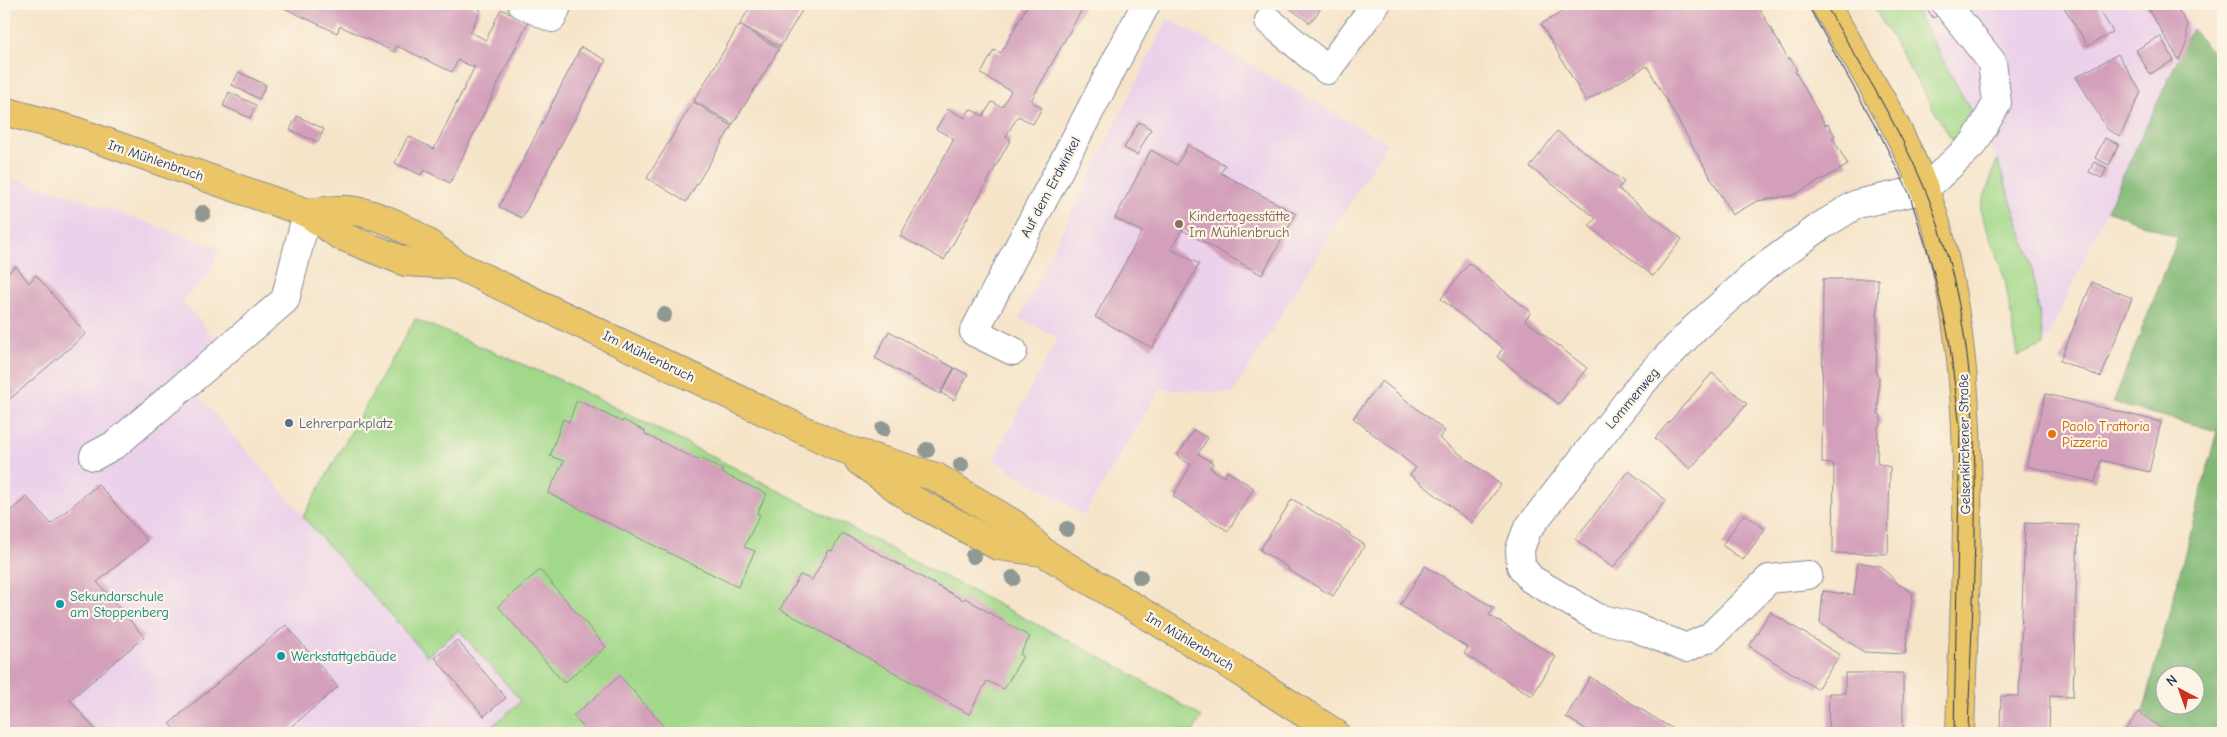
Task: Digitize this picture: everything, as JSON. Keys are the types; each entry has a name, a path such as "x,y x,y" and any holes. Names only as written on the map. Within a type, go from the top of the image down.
{"main road":[{"name":"Gelsenkirchener Straße","path":"1825,4 1895,127 1925,189 1948,273 1961,349 1966,417 1967,476 1960,733"},
{"name":"Im Mühlenbruch","path":"4,111 72,130 307,213 339,235 406,262 457,265 841,448 936,477 1014,524 1042,552 1226,663 1335,733"}],"street":[{"path":"522,4 552,18 558,4"},
{"name":"Auf dem Erdwinkel","path":"1013,351 974,332 1146,4"},
{"path":"1269,21 1327,70 1376,4"},
{"path":"1925,189 1974,143 1997,103 1992,62 1946,4"},
{"name":"Lommenweg","path":"1808,575 1769,579 1710,638 1686,648 1632,626 1598,618 1531,579 1521,566 1520,549 1527,530 1642,383 1695,328 1759,272 1821,226 1857,204 1925,189"},
{"path":"94,456 116,444 285,300 307,213"}],"shaded area":[{"path":"1912,4 2177,4 2192,29 2044,345 2031,260 1997,160"},
{"path":"1168,18 1387,143 1233,393 1160,389 1084,515 993,459 1058,338 1019,318"},
{"path":"4,176 60,192 220,248 208,277 182,300 219,344 182,377 427,656 459,629 521,702 490,728 494,733 4,733"}],"green space":[{"path":"1872,4 1912,4 1972,113 1965,138 1951,139"},
{"path":"2192,29 2223,65 2223,733 2169,733 2143,713 2154,671 2154,714 2204,714 2204,664 2156,664 2217,431 2113,403 2178,238 2107,210"},
{"path":"1997,160 2031,260 2044,345 2018,356 2005,280 1980,210"},
{"path":"415,319 560,380 729,465 1121,668 1202,717 1192,733 494,733 490,728 521,701 459,630 427,656 303,517"}],"building":[{"path":"284,4 469,4 481,10 470,32 486,40 501,9 528,22 450,183 424,170 421,175 395,163 408,136 434,149 475,66 473,67 458,60 452,72 397,46 394,52 340,26 337,33 282,7"},
{"path":"752,4 806,4 780,47 740,24"},
{"path":"1028,4 1085,4 1031,101 1042,108 1033,124 1018,116 1006,136 1011,139 944,260 900,236 954,139 936,129 948,109 965,118 970,109 983,116 992,102 1002,107 1011,91 981,74 994,50 1001,53"},
{"path":"1284,4 1324,4 1310,23"},
{"path":"1576,4 1757,4 1788,59 1790,58 1797,70 1795,71 1825,125 1828,124 1835,136 1832,137 1848,165 1794,195 1757,201 1732,215 1647,66 1586,101 1541,24"},
{"path":"1924,4 1955,4 1933,18"},
{"path":"2062,4 2096,4 2113,32 2088,46"},
{"path":"2145,4 2175,4 2187,24 2187,40 2179,60"},
{"path":"739,25 779,49 733,124 694,101"},
{"path":"2160,36 2174,60 2150,74 2136,50"},
{"path":"581,47 606,60 522,218 499,207"},
{"path":"2118,54 2141,92 2120,136 2108,130 2076,77"},
{"path":"239,72 266,85 259,99 232,85"},
{"path":"229,92 256,105 250,118 223,106"},
{"path":"693,102 732,126 686,202 647,178"},
{"path":"297,116 324,129 318,142 290,130"},
{"path":"1139,122 1151,129 1137,155 1124,148"},
{"path":"1557,131 1624,182 1618,189 1682,239 1653,276 1589,226 1596,218 1530,167"},
{"path":"2105,138 2119,144 2109,165 2095,158"},
{"path":"1188,145 1225,165 1221,173 1296,214 1262,275 1182,230 1171,249 1199,264 1152,348 1095,317 1142,232 1115,218 1151,150 1177,165"},
{"path":"2094,162 2107,168 2102,178 2089,172"},
{"path":"1469,263 1531,312 1525,320 1587,368 1559,404 1497,357 1503,348 1441,299"},
{"path":"16,266 29,283 36,275 86,334 4,404 4,276"},
{"path":"1823,279 1878,279 1876,374 1879,377 1878,413 1881,416 1881,423 1878,426 1877,463 1890,467 1888,554 1833,553 1834,464 1822,463"},
{"path":"2092,282 2132,298 2101,377 2060,361"},
{"path":"889,331 954,368 940,394 875,358"},
{"path":"955,368 968,375 954,400 941,393"},
{"path":"1712,373 1747,404 1690,469 1655,438"},
{"path":"1382,381 1445,431 1439,438 1501,485 1472,523 1410,475 1416,468 1353,418"},
{"path":"2046,394 2161,422 2149,472 2101,460 2095,482 2026,466"},
{"path":"577,400 622,422 623,420 645,431 645,434 698,460 701,458 723,470 722,473 767,494 757,513 760,515 744,547 755,551 738,587 548,493 564,461 550,456 563,419 569,422"},
{"path":"1194,430 1208,438 1198,454 1213,463 1210,468 1224,477 1227,471 1254,488 1228,531 1173,496 1191,465 1177,456"},
{"path":"1629,471 1666,500 1613,568 1575,539"},
{"name":"Sekundarschule am Stoppenberg","path":"98,484 147,541 97,582 144,637 70,700 98,733 4,733 4,516 27,497 51,524"},
{"path":"1292,499 1350,533 1349,535 1365,545 1333,596 1288,570 1289,568 1260,550"},
{"path":"1744,514 1765,529 1743,560 1722,545"},
{"path":"2025,523 2078,525 2073,697 2050,696 2049,733 2000,733 2001,696 2019,696"},
{"path":"842,533 963,600 965,598 1030,637 1020,654 1023,656 1004,689 987,681 969,714 780,609 800,575 812,580 829,550 832,551"},
{"path":"1858,562 1881,566 1898,584 1913,593 1905,654 1864,652 1820,623 1823,591 1854,595"},
{"path":"1425,566 1494,608 1489,615 1556,657 1532,696 1464,654 1468,648 1400,605"},
{"path":"540,570 606,647 564,683 498,606"},
{"path":"1770,612 1840,655 1817,689 1749,646"},
{"name":"Werkstattgebäude","path":"286,625 338,687 284,733 178,733 170,723"},
{"path":"457,640 506,698 484,716 435,658"},
{"path":"1845,673 1903,673 1903,733 1851,733 1851,729 1828,728 1829,693 1845,693"},
{"path":"620,676 669,733 588,733 573,716"},
{"path":"1590,677 1680,733 1592,733 1566,717"},
{"path":"2139,712 2163,730 2161,733 2123,733"}],"tram line":[{"path":"1807,4 1880,134 1909,193 1933,269 1949,339 1960,428 1954,733"},
{"path":"1825,4 1891,118 1925,189 1947,255 1962,322 1971,389 1975,458 1975,527 1968,733"}],"place":[{"name":"Kindertagesstätte Im Mühlenbruch","path":"1179,224"},
{"name":"Lehrerparkplatz","path":"289,423"},
{"name":"Paolo Trattoria Pizzeria","path":"2052,434"},
{"name":"Sekundarschule am Stoppenberg","path":"60,604"},
{"name":"Werkstattgebäude","path":"281,656"}]}
